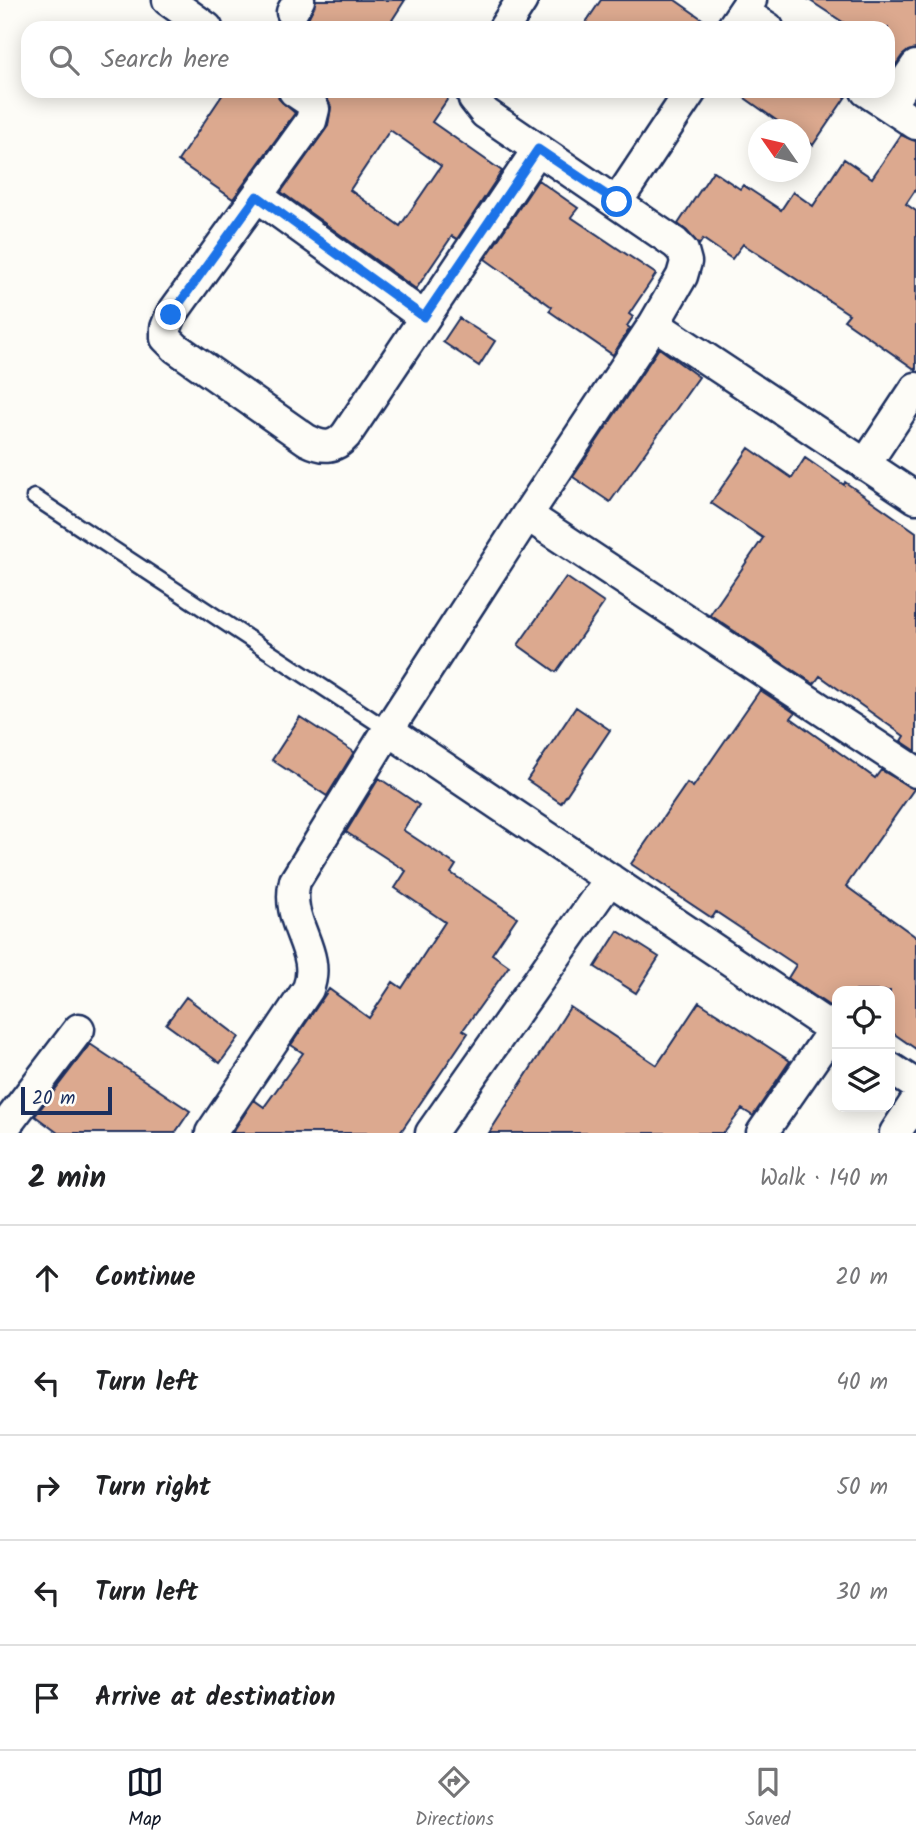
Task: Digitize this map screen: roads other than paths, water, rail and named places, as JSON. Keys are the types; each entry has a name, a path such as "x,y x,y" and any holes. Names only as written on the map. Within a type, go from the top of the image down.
{"street":[{"path":"168,0 197,21"},
{"path":"508,21 522,0"},
{"path":"895,83 916,66"},
{"path":"305,98 314,109 311,121 171,315 166,328 166,338 176,348 318,446 329,447 339,443 346,435 538,149"},
{"path":"211,1133 308,989 313,976 312,962 293,914 291,895 295,881 527,514 654,324 682,276 686,262 675,243 485,113 474,98"},
{"path":"617,202 686,98"},
{"path":"877,98 916,124"},
{"path":"257,196 424,317"},
{"path":"654,324 916,498"},
{"path":"865,466 916,388"},
{"path":"527,514 916,772"},
{"path":"388,730 832,1029"},
{"path":"431,1133 610,879"},
{"path":"0,1133 79,1029"},
{"path":"762,1133 832,1035"},
{"path":"895,1071 916,1085"},
{"path":"895,1133 916,1101"}],"lane":[{"path":"34,497 388,730"}]}
